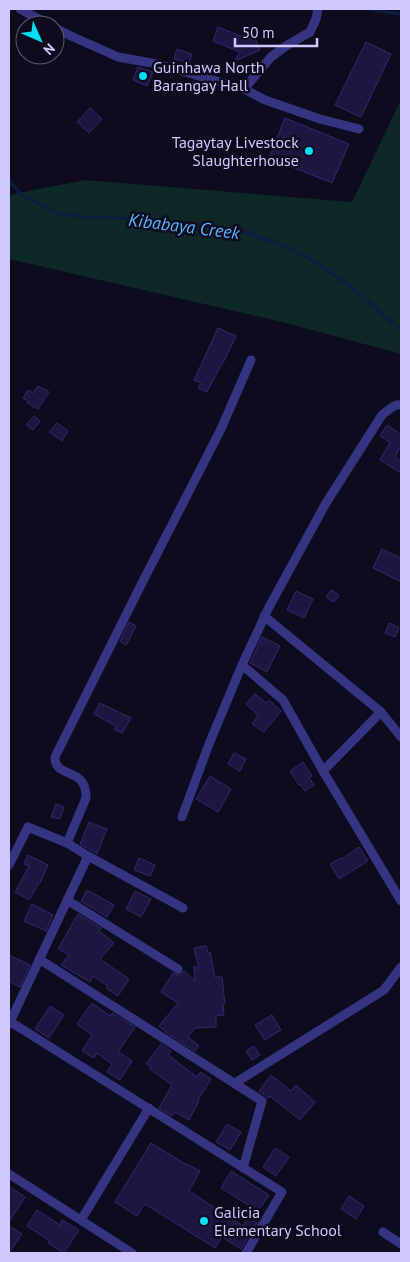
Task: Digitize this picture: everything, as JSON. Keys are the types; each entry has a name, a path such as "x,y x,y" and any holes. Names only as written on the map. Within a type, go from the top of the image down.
{"street":[{"path":"20,9 31,15"},
{"path":"244,88 271,57 310,32 316,20 318,9"},
{"path":"65,33 118,56 157,64 244,88 265,100 320,119 359,129"},
{"path":"68,843 86,798 86,792 84,784 78,777 57,766 55,757 142,582 221,430 252,360"},
{"path":"182,817 209,744 264,616 326,503 382,415 395,405 399,404 401,406"},
{"path":"264,616 381,712 401,737"},
{"path":"242,665 283,700 401,901"},
{"path":"323,771 381,712"},
{"path":"9,866 28,827 68,843 183,908"},
{"path":"88,856 9,1022 282,1192 246,1253"},
{"path":"68,900 178,969"},
{"path":"39,959 262,1101 243,1168"},
{"path":"235,1083 384,990 401,967"},
{"path":"81,1220 149,1108"},
{"path":"9,1174 132,1253"},
{"path":"383,1232 401,1244"}],"green space":[{"path":"401,100 401,354 286,323 9,259 9,195 85,180 352,202"}],"building":[{"path":"218,27 248,39 254,36 260,50 235,61 240,52 213,41"},
{"path":"366,42 391,54 361,117 335,105"},
{"path":"177,49 192,54 189,63 174,59"},
{"name":"Guinhawa North Barangay Hall","path":"138,67 153,72 147,86 133,80"},
{"path":"90,108 102,119 89,133 77,122"},
{"name":"Tagaytay Livestock Slaughterhouse","path":"285,118 349,144 332,183 269,158"},
{"path":"218,328 236,336 207,392 198,388 201,383 194,380"},
{"path":"38,386 49,392 38,409 27,403 28,401 23,398 28,390 33,393"},
{"path":"34,416 40,421 33,430 26,425"},
{"path":"57,423 68,431 62,441 49,432"},
{"path":"387,425 401,434 401,445 395,457 401,461 401,473 380,460 390,442 380,436"},
{"path":"382,549 401,558 401,582 373,568"},
{"path":"331,590 339,595 334,602 326,597"},
{"path":"296,591 313,599 304,618 287,610"},
{"path":"129,622 136,626 126,645 120,641"},
{"path":"389,623 399,628 395,637 385,633"},
{"path":"262,637 280,646 267,672 250,663"},
{"path":"255,694 266,703 269,700 281,711 264,732 252,724 258,715 246,704"},
{"path":"100,703 131,718 122,733 114,729 116,726 94,714"},
{"path":"234,753 246,759 240,771 228,764"},
{"path":"303,762 312,776 309,778 314,785 305,791 290,771"},
{"path":"210,776 231,789 218,812 196,799"},
{"path":"56,804 64,807 60,819 51,817"},
{"path":"89,822 107,829 97,854 80,844"},
{"path":"359,847 368,861 339,879 330,864 342,859"},
{"path":"28,855 48,865 40,883 29,900 15,892 29,866 24,864"},
{"path":"139,858 155,865 150,876 134,870"},
{"path":"87,890 114,905 107,917 81,901"},
{"path":"135,891 151,899 141,917 126,909"},
{"path":"32,904 53,915 46,931 24,921"},
{"path":"78,914 101,928 99,931 114,943 100,959 129,979 118,996 106,988 108,986 93,976 90,982 61,965 69,955 58,949"},
{"path":"206,946 208,953 210,952 215,977 222,977 225,1004 223,1004 224,1015 216,1016 216,1027 195,1028 188,1037 199,1046 195,1051 159,1026 178,1003 161,992 173,973 178,975 184,971 195,981 194,966 199,969 194,948"},
{"path":"9,955 30,965 20,987 9,981"},
{"path":"92,1003 110,1016 112,1013 135,1027 118,1052 132,1061 120,1080 107,1072 112,1064 97,1053 94,1058 82,1051 92,1035 77,1024"},
{"path":"50,1006 64,1015 49,1038 35,1029"},
{"path":"272,1015 281,1030 265,1040 255,1025"},
{"path":"161,1044 171,1051 168,1055 197,1077 200,1072 211,1079 198,1100 189,1120 175,1112 172,1116 159,1108 172,1085 146,1064"},
{"path":"254,1046 260,1055 252,1060 246,1051"},
{"path":"271,1075 291,1091 296,1085 315,1102 300,1120 270,1096 268,1098 259,1091"},
{"path":"227,1124 241,1132 230,1150 216,1142"},
{"path":"151,1143 200,1171 189,1191 243,1226 248,1217 257,1223 241,1249 222,1237 215,1248 145,1204 137,1216 115,1202"},
{"path":"275,1148 289,1157 276,1176 263,1167"},
{"path":"231,1171 269,1195 258,1211 221,1188"},
{"path":"9,1186 25,1197 9,1222"},
{"path":"349,1196 364,1206 356,1219 341,1209"},
{"path":"37,1210 60,1225 62,1220 79,1230 64,1253 27,1226"},
{"path":"9,1226 22,1234 9,1253"}],"waterway":[{"name":"Kibabaya Creek","path":"369,9 401,14"},
{"name":"Kibabaya Creek","path":"9,181 22,195 58,214 181,222 244,232 269,240 300,253 320,265 351,287 401,330"}],"place":[{"name":"Guinhawa North Barangay Hall","path":"143,76"},
{"name":"Tagaytay Livestock Slaughterhouse","path":"309,151"},
{"name":"Galicia Elementary School","path":"204,1221"}]}
